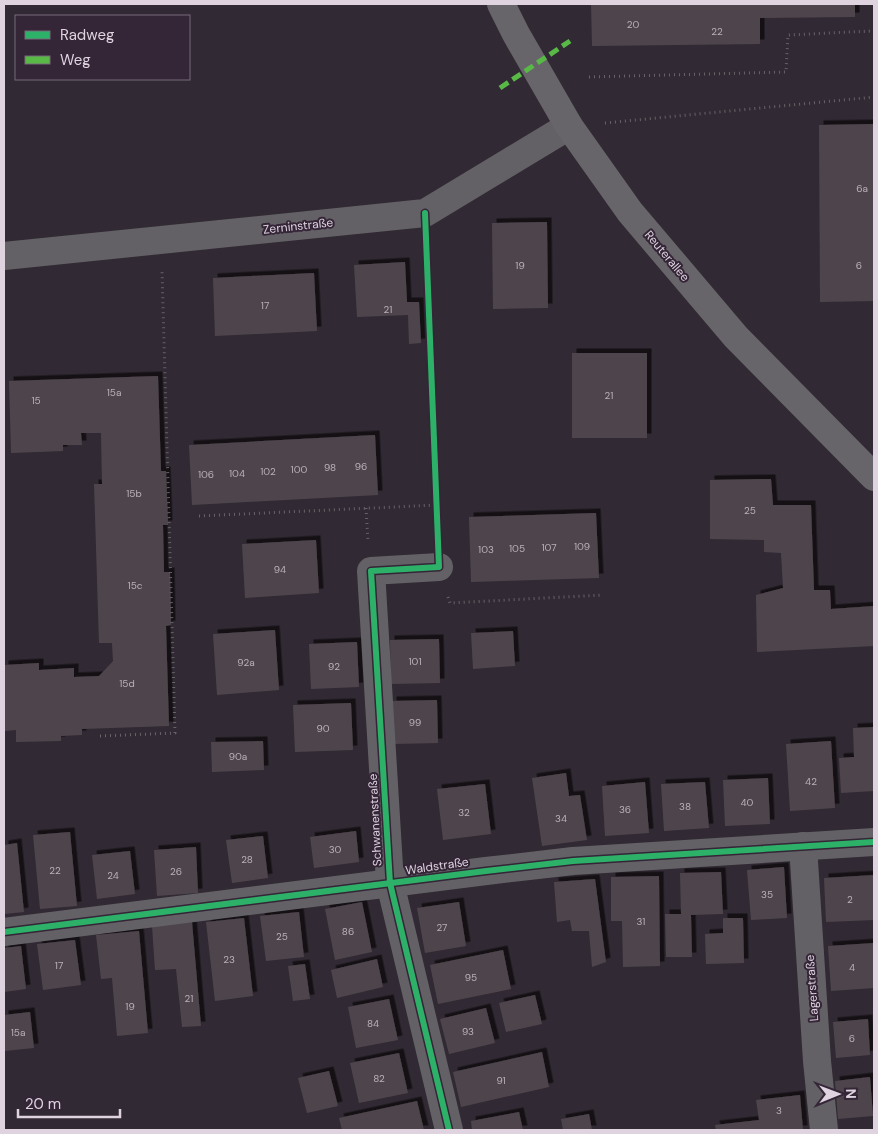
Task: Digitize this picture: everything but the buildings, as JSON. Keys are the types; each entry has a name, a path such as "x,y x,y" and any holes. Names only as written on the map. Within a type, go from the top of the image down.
{"street":[{"name":"Reuterallee","path":"501,4 516,34 569,126 630,212 736,337 874,477"},
{"name":"Zerninstraße","path":"4,256 425,213 569,126"},
{"name":"Schwanenstraße","path":"439,568 371,571 390,883 449,1130"},
{"name":"Waldstraße","path":"4,932 573,861 874,842"},
{"name":"Lagerstraße","path":"803,846 817,1062 824,1130"}],"path":[{"path":"589,78 786,72 788,35 872,31"},
{"path":"569,126 874,97"},
{"path":"100,736 175,733 161,240"},
{"path":"199,516 437,505"},
{"path":"439,568 450,603 602,595"}],"marked path":[{"path":"500,88 570,41"}],"cycle path":[{"path":"425,213 439,567 371,571 390,883 449,1130"},
{"path":"4,932 573,861 874,842"}]}
